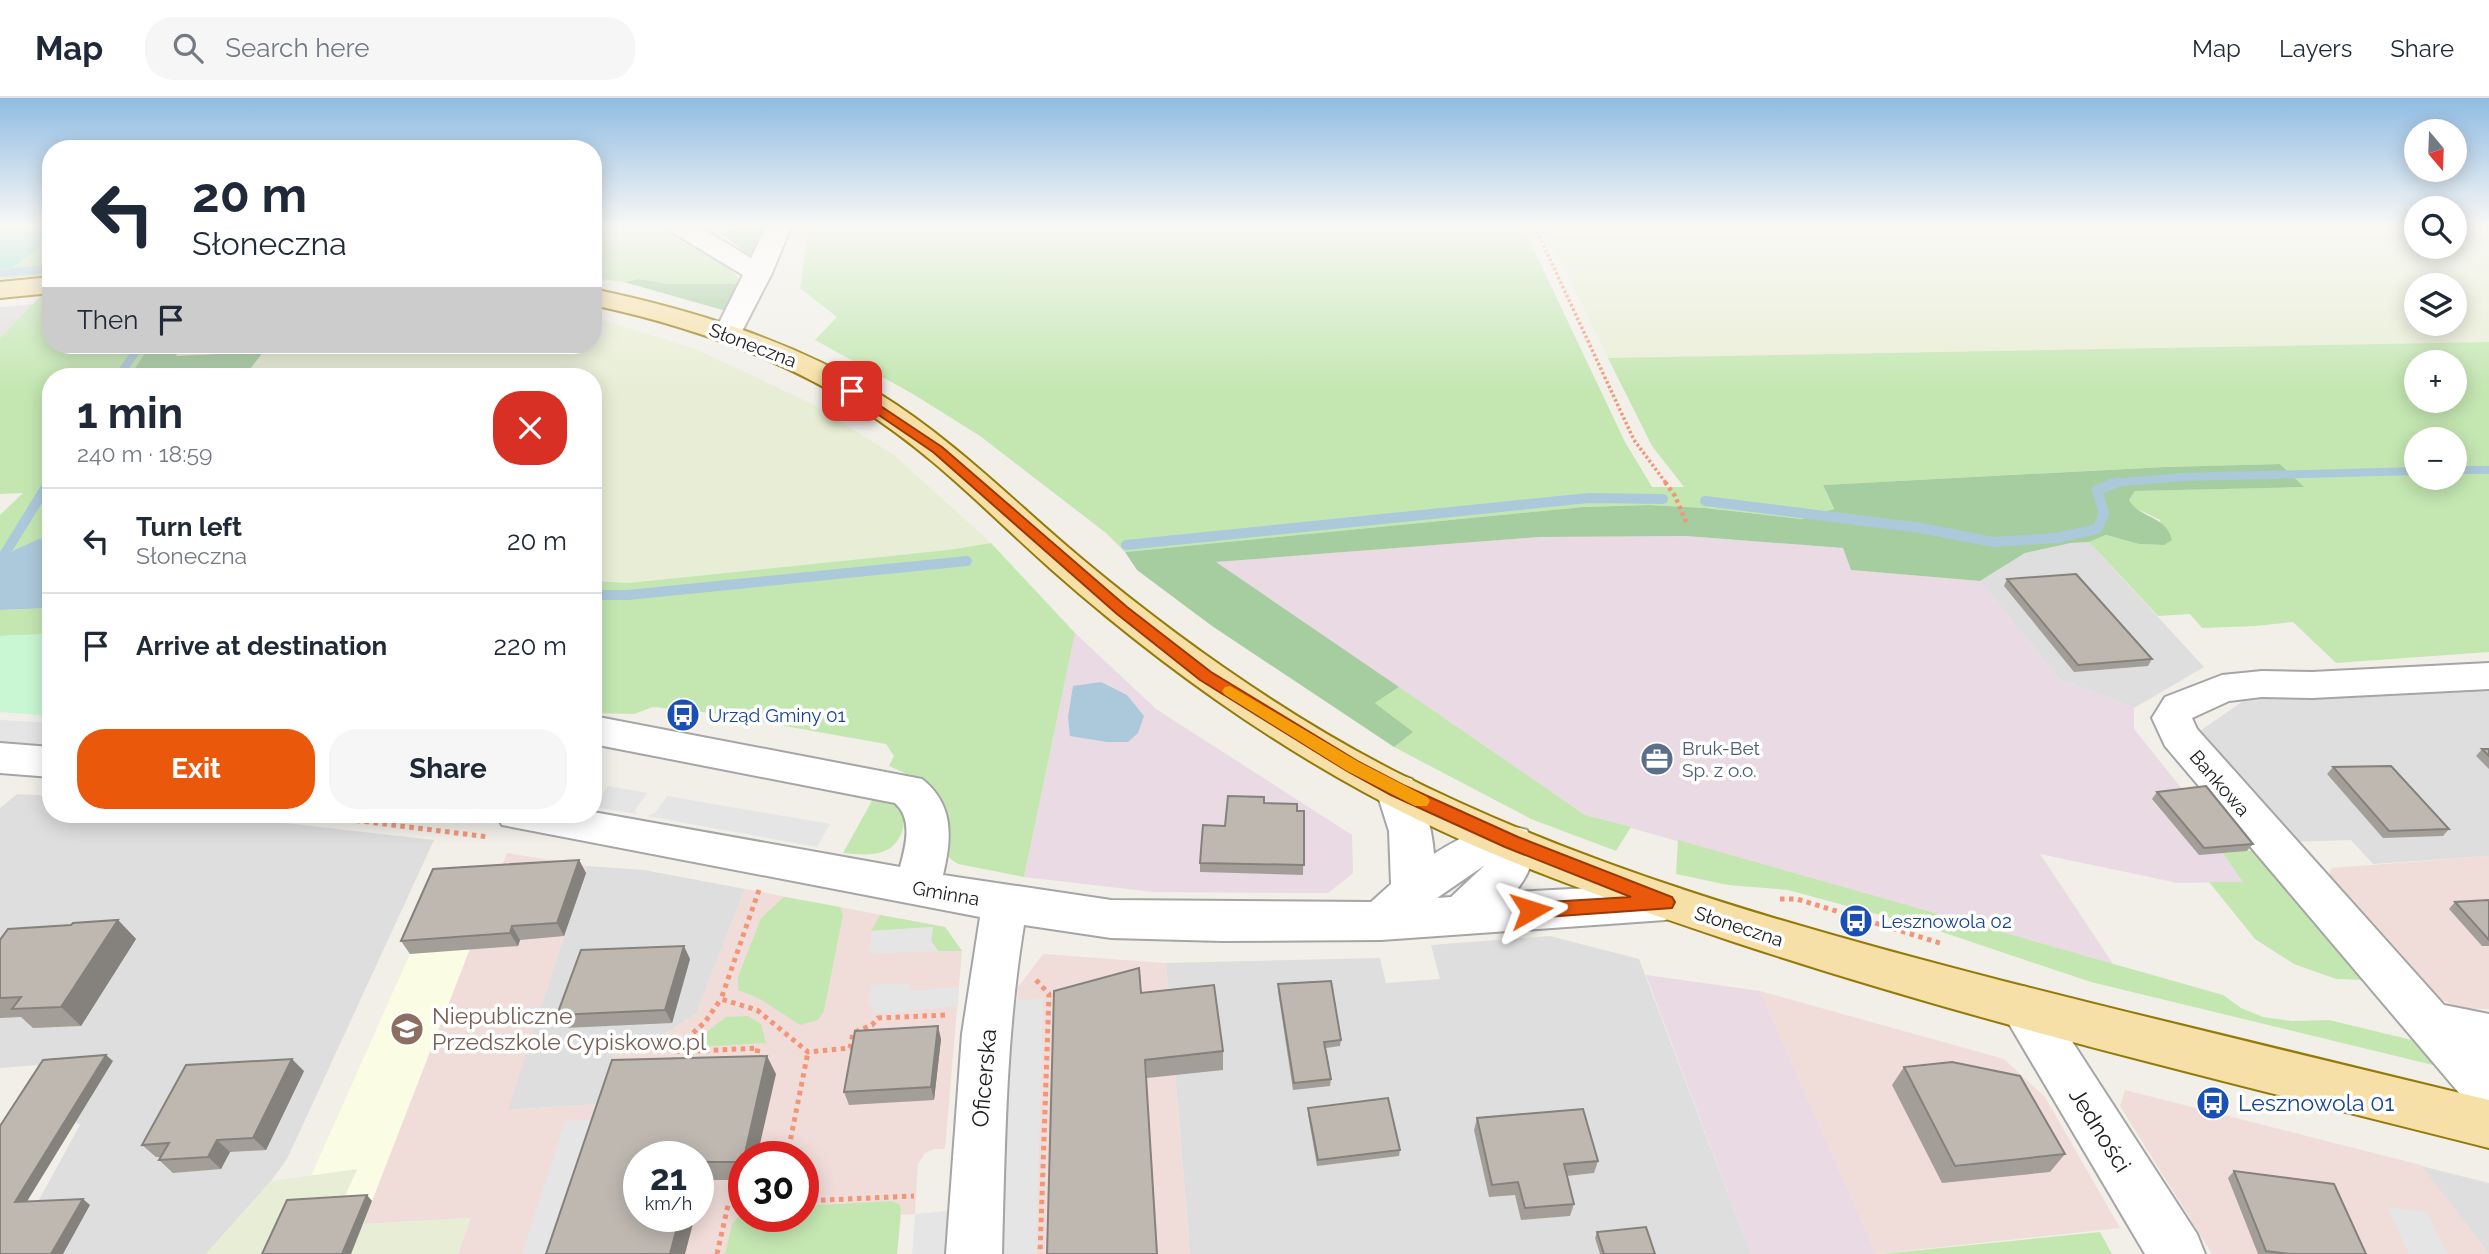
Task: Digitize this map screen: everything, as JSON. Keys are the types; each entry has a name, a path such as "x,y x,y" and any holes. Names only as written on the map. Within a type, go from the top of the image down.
{"main road":[{"path":"0,290 42,286"},
{"name":"Słoneczna","path":"602,299 728,333 795,359 872,402 937,449 1122,611 1205,676 1353,767 1512,842 1665,902 1856,962 2148,1041 2489,1124"}],"street":[{"path":"728,333 755,281"},
{"name":"Bankowa","path":"2489,676 2312,685 2262,684 2222,688 2179,707 2172,718 2179,736 2489,1091"},
{"path":"602,732 907,790 917,797 927,814 923,865 917,888"},
{"path":"0,758 42,761"},
{"path":"1397,790 1411,831 1400,911"},
{"name":"Gminna","path":"566,823 1005,904 1111,919 1222,922 1400,911 1460,917 1579,905 1665,902"},
{"path":"1400,911 1478,848 1512,842 1511,864 1496,885 1460,917"},
{"name":"Oficerska","path":"974,1254 979,1128 993,971 1005,904"},
{"name":"Jedności","path":"2023,1007 2177,1254"},
{"path":"2432,1024 2489,1036"}],"path":[{"path":"1560,281 1634,440 1675,496 1687,524"},
{"path":"670,1073 679,1046 705,1022 720,999 761,884"},
{"path":"1773,899 1797,899 1955,948"},
{"path":"1032,977 1049,994 1040,1254"},
{"path":"720,999 757,1010 808,1052 850,1048 853,1033 872,1025 878,1018 950,1014"},
{"path":"679,1046 690,1046 699,1051 758,1048 753,1070"},
{"path":"790,1141 808,1052"},
{"path":"819,1200 914,1196"},
{"path":"717,1254 728,1205"}],"shaded area":[{"path":"1570,281 2404,281 2404,336 2467,336 2467,281 2489,281 2489,342 1608,358"},
{"path":"35,304 0,338 0,307"},
{"path":"602,320 698,350 814,405 894,455 991,543 948,550 628,583 602,582 602,368 251,368 261,354 602,354"},
{"path":"176,354 218,354 175,356"},
{"path":"1686,536 1843,548 1851,570 1980,581 2059,679 2134,708 2134,729 2186,794 2244,882 2178,883 2040,854 2113,964 1585,815 1215,562 1539,537"},
{"path":"2089,542 2204,667 2134,708 2059,679 1980,581 2025,553"},
{"path":"1075,633 1156,709 1352,835 1353,873 1328,893 1154,892 1024,877"},
{"path":"2486,687 2489,689 2489,856 2373,864 2351,840 2291,842 2200,731 2243,701"},
{"path":"0,720 42,722 42,745 0,742"},
{"path":"608,786 647,793 635,810 637,814 602,808 602,794"},
{"path":"17,794 42,795 42,823 286,823 434,840 287,1159 206,1254 62,1254 35,1207 80,1125 75,1122 52,1064 0,1068 0,808"},
{"path":"667,796 830,824 817,847 647,816 655,813"},
{"path":"507,853 587,866 508,1110 596,1104 616,1050 644,1047 696,1014 745,889 945,927 962,951 945,1149 934,1149 925,1153 918,1164 915,1214 901,1215 897,1254 458,1254 470,1218 363,1224"},
{"path":"2489,856 2489,1009 2463,1009 2431,995 2328,875 2332,868"},
{"path":"587,866 644,870 745,889 696,1014 644,1047 616,1050 596,1104 507,1110"},
{"name":"Niepubliczne Przedszkole Cypiskowo.pl","path":"497,879 372,1201 342,1203 357,1170 311,1176 442,882"},
{"path":"933,927 931,941 938,951 870,954 871,931"},
{"path":"1550,936 1639,959 1751,1254 1190,1254 1166,963 1380,958 1386,983 1440,979 1431,945"},
{"path":"1043,954 1166,963 1190,1254 995,1254 1010,1000 1017,1001 1018,987"},
{"path":"1646,975 1760,991 1876,1254 1751,1254"},
{"path":"910,983 909,990 959,987 957,1006 875,1014 874,1009 868,1005 871,985"},
{"path":"1760,991 2004,1059 2045,1097 2120,1228 1876,1254"},
{"path":"1043,999 1036,1254 995,1254 1010,1000"},
{"path":"2125,1090 2421,1165 2489,1254 2212,1254 2120,1106"},
{"path":"602,1119 558,1254 522,1254 565,1121"},
{"path":"2421,1166 2489,1183 2489,1254"},
{"path":"357,1169 342,1202 372,1201 364,1224 471,1218 458,1254 206,1254 271,1181"},
{"path":"952,1207 952,1254 912,1254 915,1214 946,1211"},
{"path":"2387,1207 2427,1212 2448,1254 2409,1254"}],"green space":[{"path":"651,281 741,281 744,284 669,284"},
{"path":"651,281 669,284 744,284 726,311 624,282"},
{"path":"801,281 1549,281 1625,442 1652,487 1684,487 1652,446 1608,358 2489,342 2489,652 2336,663 2293,622 2202,628 2190,614 2158,616 2089,542 2106,535 2139,544 2164,545 2160,520 2133,507 2129,500 2135,491 2303,487 2280,464 2164,467 1823,485 1834,510 1801,519 1706,508 1649,505 1583,507 1125,552 1106,533 980,436 913,394 815,340 837,317 800,288"},
{"path":"42,295 42,354 144,354 135,368 42,368 42,537 0,560 0,515 23,493 0,494 0,338"},
{"path":"144,354 262,354 251,368 135,368"},
{"path":"2280,464 2304,487 2135,491 2129,500 2140,511 2159,521 2169,532 2172,540 2164,545 2139,544 2106,535 2089,542 2025,553 1980,581 1851,570 1843,548 1686,536 1539,537 1216,562 1399,687 1375,703 1413,732 1394,747 1212,626 1137,570 1125,552 1583,507 1649,505 1706,508 1801,519 1834,509 1823,485 2164,467"},
{"path":"991,543 1075,633 1024,877 958,864 950,858 934,828 925,782 889,766 894,756 886,744 712,713 653,707 634,714 602,713 602,582 628,583 948,550"},
{"path":"42,608 42,634 0,636 0,610"},
{"path":"42,634 42,715 0,712 0,636"},
{"path":"1399,687 1585,815 1631,827 1616,851 1531,819 1394,747 1412,732 1375,703"},
{"path":"873,799 890,802 900,809 904,822 901,835 887,850 876,854 843,853"},
{"path":"1678,840 2223,995 2241,1008 2263,1017 2292,1021 2329,1020 2420,1042 2437,1066 2091,982 1939,931 1788,890 1728,885 1676,874"},
{"path":"2256,850 2367,980 2336,979 2294,964 2255,939 2209,882 2243,882 2223,853"},
{"path":"784,897 840,907 843,915 824,1011 818,1020 800,1025 760,999 738,990 738,977 761,918"},
{"path":"880,915 945,927 962,951 938,951 931,940 933,927 871,931"},
{"path":"748,1016 761,1024 766,1043 701,1047 697,1045 699,1038 726,1017"},
{"path":"891,1201 899,1204 901,1209 897,1254 725,1254 730,1232 819,1232 819,1205"},
{"path":"2100,1232 2112,1254 1881,1254"}],"water":[{"path":"42,538 42,608 0,610 0,560 16,549"},
{"path":"1101,682 1127,695 1144,716 1138,733 1128,742 1107,742 1070,736 1068,717 1073,686"}],"building":[{"path":"2076,574 2152,659 2078,665 2007,579"},
{"path":"2391,766 2449,829 2389,831 2333,767"},
{"path":"2206,786 2253,844 2204,848 2157,792"},
{"path":"1228,796 1264,797 1264,803 1297,804 1297,811 1304,811 1304,865 1200,863 1203,825 1225,826"},
{"path":"579,860 557,923 512,926 510,933 401,941 433,869"},
{"path":"2489,900 2489,940 2455,902"},
{"path":"118,920 61,1007 12,1009 21,997 0,998 0,940 8,929"},
{"path":"684,946 665,1010 557,1015 581,950"},
{"path":"1139,968 1141,993 1214,985 1223,1051 1145,1060 1157,1254 1047,1254 1054,991"},
{"path":"1331,981 1341,1040 1324,1042 1331,1079 1294,1083 1278,984"},
{"path":"938,1026 931,1087 844,1092 855,1031"},
{"path":"106,1055 15,1202 83,1199 51,1254 0,1254 0,1126 43,1060"},
{"path":"767,1056 748,1141 728,1141 728,1162 714,1162 714,1141 623,1141 623,1232 676,1232 670,1254 546,1254 612,1060"},
{"path":"292,1059 253,1138 217,1140 208,1157 159,1160 169,1143 142,1145 186,1065"},
{"path":"1952,1062 2020,1076 2065,1154 1955,1166 1904,1067"},
{"path":"1388,1098 1400,1150 1318,1160 1308,1108"},
{"path":"1583,1109 1598,1161 1564,1164 1574,1204 1525,1208 1518,1182 1492,1185 1477,1118"},
{"path":"2234,1171 2334,1184 2366,1254 2289,1254 2266,1251"},
{"path":"367,1195 342,1254 262,1254 287,1200"},
{"path":"1646,1227 1655,1254 1604,1254 1597,1232"}],"waterway":[{"path":"124,368 134,354"},
{"path":"2467,470 2489,470"},
{"path":"2117,482 2185,477 2404,471"},
{"path":"1705,501 1921,528 1993,542 2057,538 2097,529 2104,514 2097,490 2117,482"},
{"path":"2110,483 2117,482"},
{"path":"1,560 42,493"},
{"path":"1126,545 1589,498 1663,499"},
{"path":"602,595 628,595 967,561"}],"slow traffic":[{"path":"1230,691 1353,767 1421,801"}],"place":[{"name":"Urząd Gminy 01","path":"683,715"},
{"name":"Bruk-Bet Sp. z o.o.","path":"1657,759"},
{"name":"Lesznowola 02","path":"1856,921"},
{"name":"Niepubliczne Przedszkole Cypiskowo.pl","path":"407,1029"},
{"name":"Lesznowola 01","path":"2213,1103"}],"route":[{"path":"852,391 872,402 937,449 1065,563 1205,676 1353,767 1397,790 1512,842 1665,902 1579,905 1531,910"}]}
